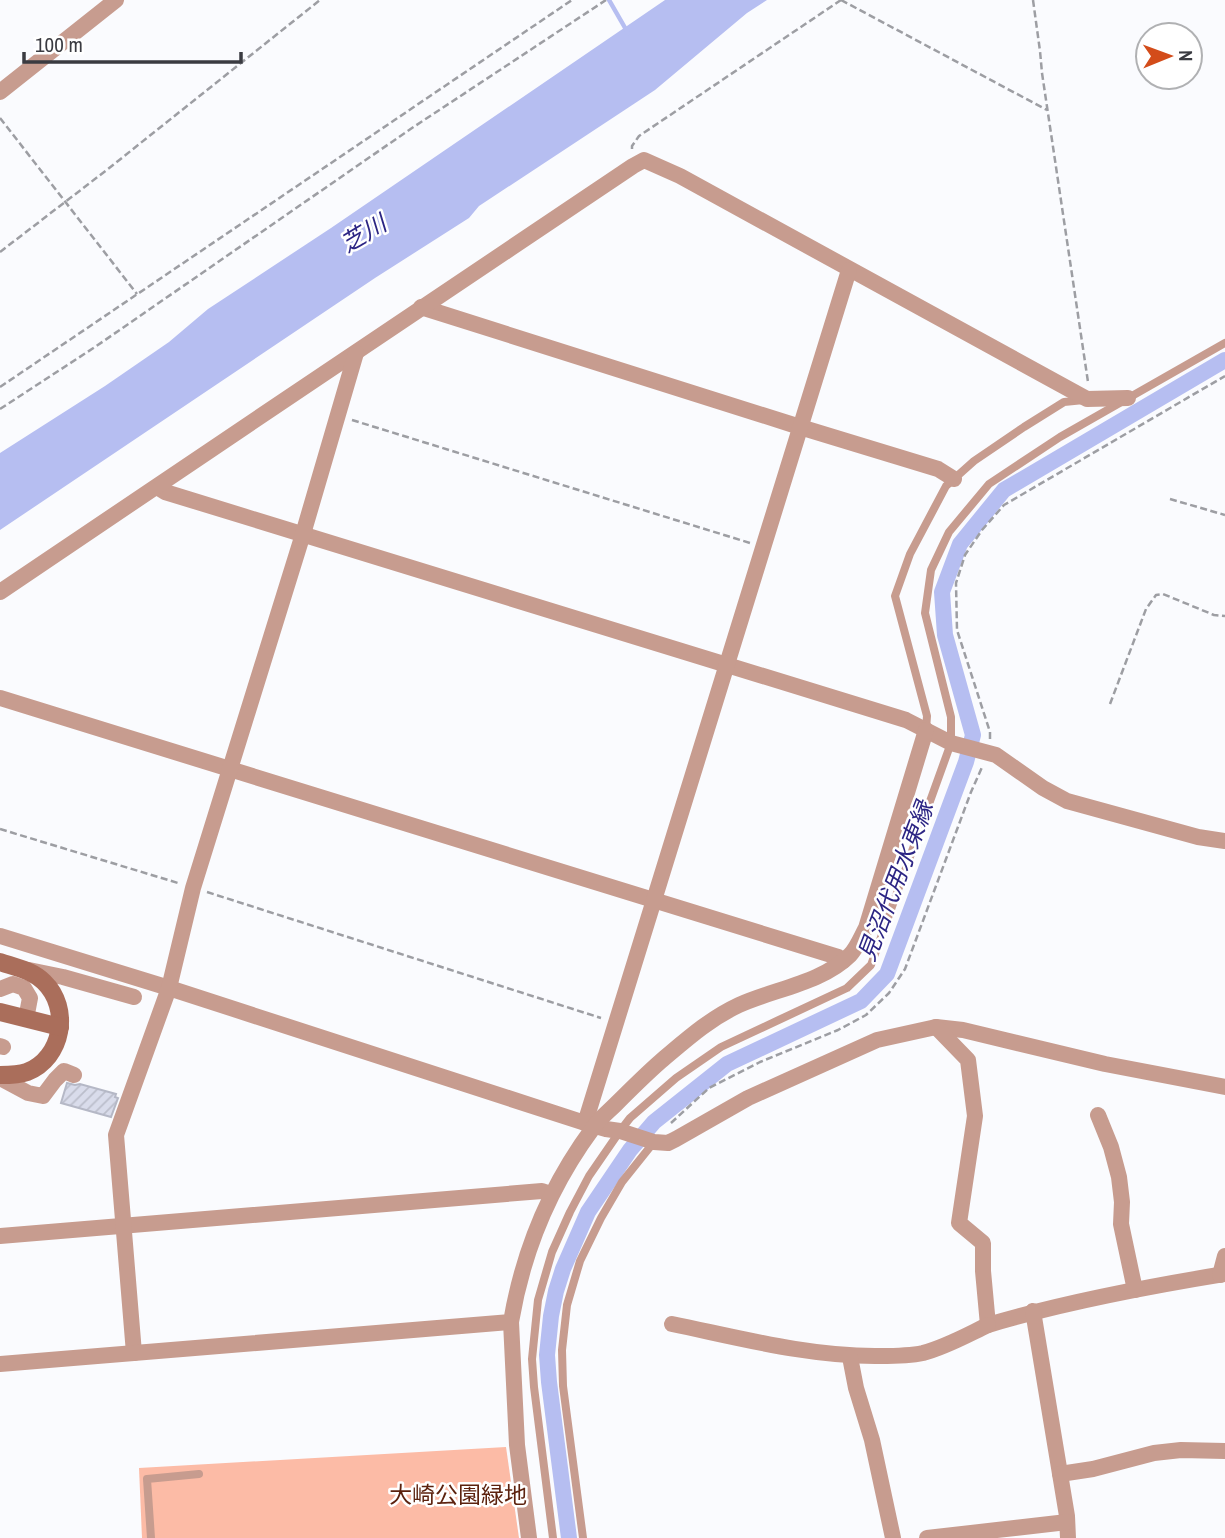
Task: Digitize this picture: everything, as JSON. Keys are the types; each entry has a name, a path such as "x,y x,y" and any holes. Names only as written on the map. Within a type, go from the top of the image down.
{"street":[{"path":"0,92 116,0"},
{"path":"0,592 421,307 644,160 680,176 1089,399 1128,398"},
{"path":"528,1538 517,1445 511,1322 516,1292 525,1260 551,1194 589,1124 616,1023 849,270"},
{"path":"421,307 938,469 954,479"},
{"path":"134,1353 116,1135 124,1089 169,988 192,888 303,534 356,353"},
{"path":"157,487 165,492 906,720 954,743 986,744 996,755 1043,789 1067,801 1225,841"},
{"path":"0,698 838,957 843,961"},
{"path":"589,1124 709,1022 739,1005 831,970 852,952 866,928 926,730"},
{"path":"0,936 589,1124 668,1143 748,1098 877,1040 936,1027 963,1030 1105,1064 1225,1087"},
{"path":"0,962 134,997"},
{"path":"0,1077 27,1072 39,1065 49,1055 58,1037 60,1010 54,995 45,982 24,969"},
{"path":"0,989 13,984 24,988 30,998 26,1018"},
{"path":"0,1014 60,1027"},
{"path":"936,1027 968,1060 975,1116 959,1223 983,1243 988,1325"},
{"path":"0,1077 28,1093 43,1096 64,1071 74,1075"},
{"path":"1098,1115 1119,1177 1121,1224 1135,1290"},
{"path":"0,1236 542,1191 551,1194"},
{"path":"672,1324 756,1342 850,1357 899,1356 923,1353 988,1325 1033,1311 1222,1274 1225,1256"},
{"path":"927,1538 1067,1530 1033,1311"},
{"path":"0,1364 511,1322"},
{"path":"850,1357 893,1538"},
{"path":"1060,1474 1093,1469 1154,1453 1181,1450 1225,1451"}],"lane":[{"path":"553,1538 532,1359 538,1300 552,1252 589,1176 630,1118 653,1097 721,1047 847,988 871,965 954,743 951,717 925,613 931,570 949,532 989,484 1060,437 1225,343"},
{"path":"926,730 927,716 895,596 910,554 946,486 974,461 1064,402 1089,399"},
{"path":"583,1538 563,1386 562,1350 567,1305 580,1261 601,1218 622,1182 653,1141"},
{"path":"152,1538 147,1479 199,1474"}],"path":[{"path":"0,252 320,0"},
{"path":"0,387 572,0"},
{"path":"0,409 412,128 607,0"},
{"path":"633,166 632,146 639,136 841,0 1047,110"},
{"path":"1033,0 1089,399"},
{"path":"0,118 137,294"},
{"path":"986,744 957,630 956,583 965,555 976,538 1004,505 1225,376"},
{"path":"338,416 763,547"},
{"path":"1170,499 1225,515"},
{"path":"1110,704 1146,609 1156,595 1163,594 1214,615 1225,616"},
{"path":"0,829 616,1023"}],"green space":[{"name":"大崎公園緑地","path":"506,1447 519,1538 142,1538 139,1468"}],"water":[{"name":"芝川","path":"665,0 767,0 747,13 655,90 479,206 469,218 375,278 0,530 0,453 105,386 169,342 208,309"}],"building":[{"path":"67,1083 116,1094 115,1097 118,1098 111,1117 61,1103"}],"waterway":[{"path":"609,0 628,33"},
{"name":"見沼代用水東縁","path":"569,1538 547,1355 556,1291 588,1212 630,1150 654,1122 727,1064 861,1001 887,974 966,762 973,735 945,635 942,592 960,544 1004,490 1225,360"}]}
